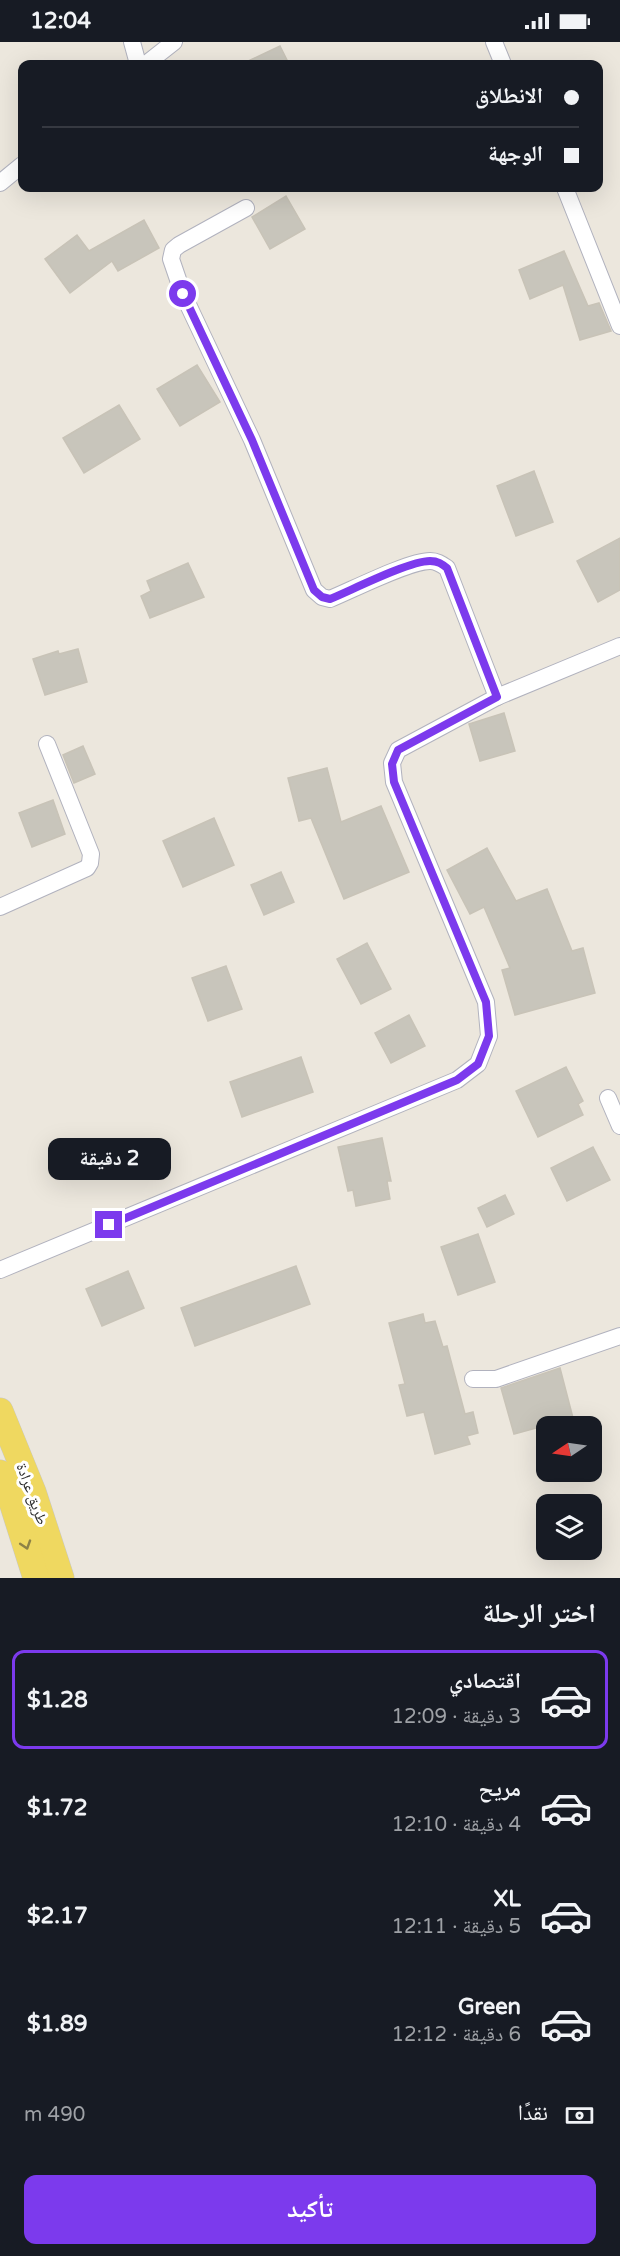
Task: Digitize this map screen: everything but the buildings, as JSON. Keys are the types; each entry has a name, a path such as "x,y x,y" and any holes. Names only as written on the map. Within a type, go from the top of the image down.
{"main road":[{"name":"طريق عرادة","path":"0,1411 33,1492 61,1578"},
{"name":"طريق عرادة","path":"0,1473 6,1504 36,1578"}],"street":[{"path":"132,42 137,60"},
{"path":"151,60 174,42"},
{"path":"494,42 497,60"},
{"path":"0,183 18,168"},
{"path":"567,192 620,326"},
{"path":"246,208 179,245 173,250 171,259 183,294 252,440 314,590 322,597 330,599 410,566 429,561 439,562 447,568 497,697"},
{"path":"0,1270 457,1080 478,1064 489,1036 486,1002 394,782 392,764 398,750 497,697 620,646"},
{"path":"0,907 87,868 90,863 91,854 47,744"},
{"path":"608,1098 620,1126"},
{"path":"473,1379 496,1379 620,1336"}],"route":[{"path":"109,1225 457,1080 478,1064 489,1036 486,1002 394,782 392,764 398,750 497,697 447,568 439,562 429,561 410,566 330,599 322,597 314,590 252,440 183,294"}]}
